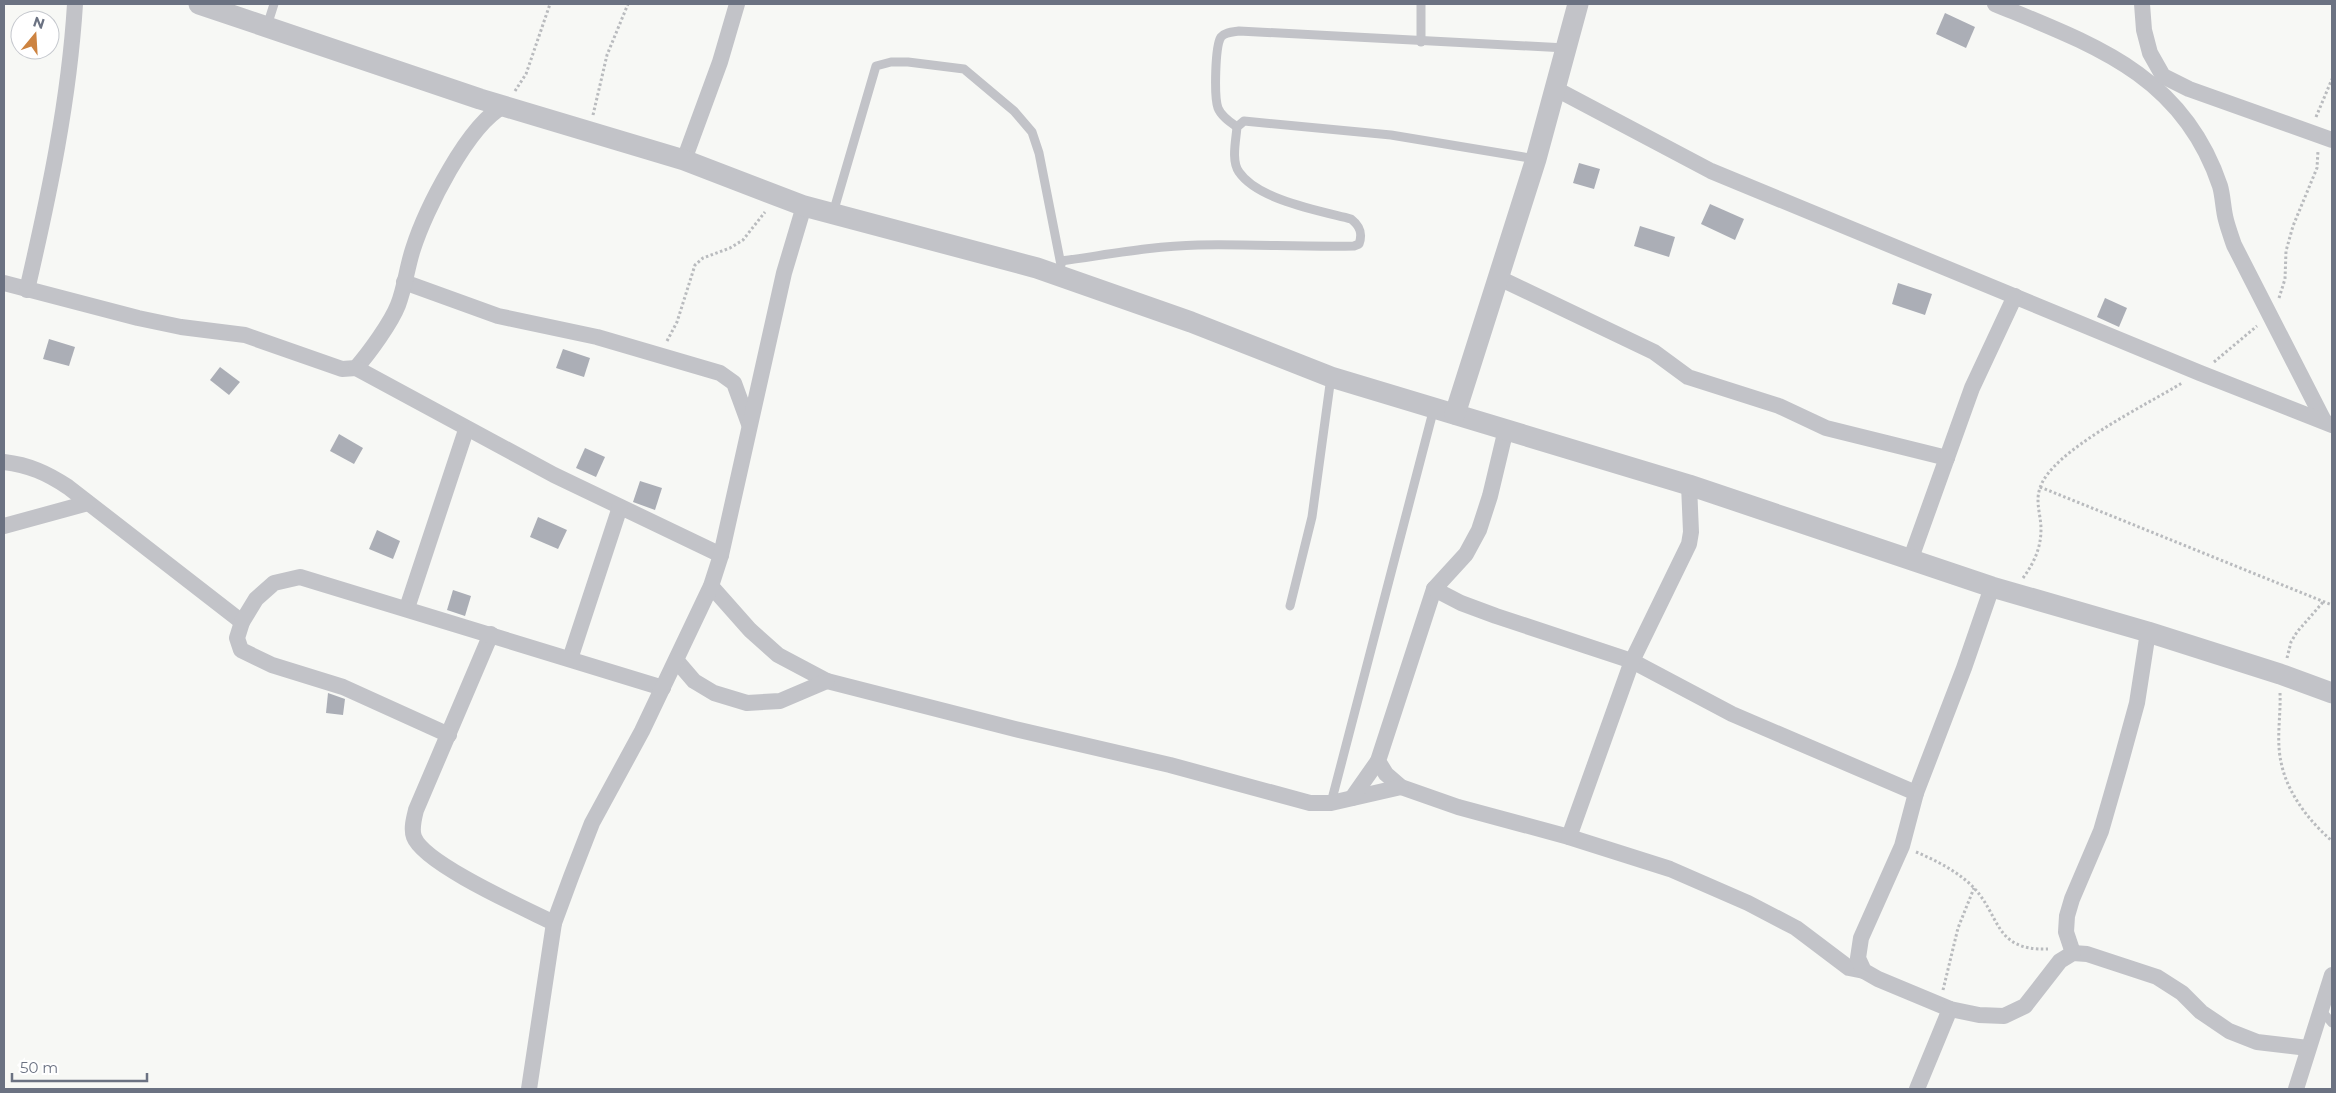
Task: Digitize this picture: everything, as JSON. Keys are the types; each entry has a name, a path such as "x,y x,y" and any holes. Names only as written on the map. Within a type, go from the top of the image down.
{"street":[{"path":"27,290 63,120 72,56 75,4"},
{"path":"199,4 504,106 684,160 804,206 1061,268 1331,377 1689,485 2013,593 2148,632 2280,674 2332,693"},
{"path":"684,160 720,62 737,4"},
{"path":"1455,414 1536,159 1578,4"},
{"path":"1995,4 2103,52 2144,76 2175,105 2195,132 2220,187 2226,221 2234,245 2328,422"},
{"path":"2142,4 2144,30 2150,53 2163,76 2189,89 2332,140"},
{"path":"1556,89 1711,171 2200,373 2328,422"},
{"path":"356,368 398,305 414,248 432,204 466,144 487,117 504,106"},
{"path":"529,1089 554,923 592,823 663,688 711,586 721,555 784,273 804,206"},
{"path":"1499,278 1654,352 1688,377 1779,406 1826,428 1947,458"},
{"path":"404,282 498,316 597,337 720,372 729,378 741,397 749,425"},
{"path":"4,283 138,318 180,327 245,335 342,369 356,368 466,430 721,555"},
{"path":"1911,558 1972,388 2015,296"},
{"path":"406,608 466,430"},
{"path":"1352,798 1378,761 1434,589 1466,554 1479,530 1490,496 1506,430"},
{"path":"4,462 23,465 46,473 88,502 242,622"},
{"path":"1569,837 1632,661 1689,544 1691,532 1689,485"},
{"path":"4,526 88,502"},
{"path":"570,659 620,507"},
{"path":"449,735 343,687 253,657 241,650 238,638 242,622 256,599 274,583 300,577 663,688"},
{"path":"711,586 750,630 778,655 827,681 1015,729 1170,765 1310,803 1331,803 1401,787"},
{"path":"1864,970 1858,958 1861,938 1902,846 1916,793 1964,668 1992,586"},
{"path":"1434,589 1461,603 1496,616 1632,661 1732,714 1916,793"},
{"path":"1378,761 1386,774 1401,787 1458,806 1569,837 1670,869 1748,903 1796,928 1849,968 1864,970 1878,979 1944,1007 1979,1015 2004,1016 2025,1006 2071,949 2067,916 2072,899 2101,831 2120,765 2137,702 2148,632"},
{"path":"491,634 416,810 413,825 414,837 422,848 457,874 554,923"},
{"path":"676,660 694,681 714,694 747,703 780,701 827,681"},
{"path":"2071,949 2158,977 2182,993 2201,1012 2229,1031 2256,1042 2308,1048"},
{"path":"2296,1089 2332,975"},
{"path":"1917,1089 1944,1007"}],"lane":[{"path":"268,26 274,4"},
{"path":"1421,4 1421,42"},
{"path":"1237,127 1218,109 1215,99 1219,41 1226,33 1239,31 1421,42 1567,48"},
{"path":"833,213 876,66 891,62 908,62 964,69 1014,111 1032,132 1039,153 1061,268 1148,249 1198,245 1281,247 1354,246 1359,244 1361,230 1359,225 1351,219 1290,204 1252,186 1238,172 1234,157 1237,127 1240,123 1249,119 1339,131 1391,135 1536,159"},
{"path":"1290,606 1312,517 1331,377"},
{"path":"1331,803 1434,407"},
{"path":"2321,1009 2332,1023"}],"path":[{"path":"504,106 526,74 550,4"},
{"path":"589,132 606,55 628,4"},
{"path":"2013,593 2034,562 2040,545 2041,529 2037,500 2040,486 2050,469 2067,454 2200,373 2246,336 2270,313 2282,291 2286,251 2293,226 2317,168 2319,156 2310,132 2332,79"},
{"path":"659,354 677,322 696,266 703,258 730,248 743,240 777,195"},
{"path":"2040,486 2332,605"},
{"path":"2324,601 2307,618 2290,642 2288,654 2280,674 2280,761 2286,782 2316,828 2332,841"},
{"path":"1902,846 1943,864 1974,888 1988,905 2008,941 2023,948 2046,950 2071,949"},
{"path":"1944,1007 1958,928 1974,888"}],"building":[{"path":"1945,13 1975,27 1966,48 1936,34"},
{"path":"1579,163 1600,169 1594,189 1573,183"},
{"path":"1710,204 1744,219 1735,240 1701,224"},
{"path":"1640,226 1675,237 1669,257 1634,246"},
{"path":"1898,283 1932,294 1925,315 1892,304"},
{"path":"2105,298 2127,308 2119,327 2097,317"},
{"path":"49,339 75,347 69,366 43,359"},
{"path":"563,349 590,358 584,377 556,368"},
{"path":"220,367 240,382 229,395 210,380"},
{"path":"339,434 363,448 354,464 330,451"},
{"path":"585,448 605,457 596,477 576,468"},
{"path":"640,481 662,488 655,510 633,502"},
{"path":"538,517 567,530 558,549 530,537"},
{"path":"377,530 400,541 393,559 369,549"},
{"path":"453,590 471,596 465,616 447,610"},
{"path":"328,693 345,699 343,715 326,713"}]}
